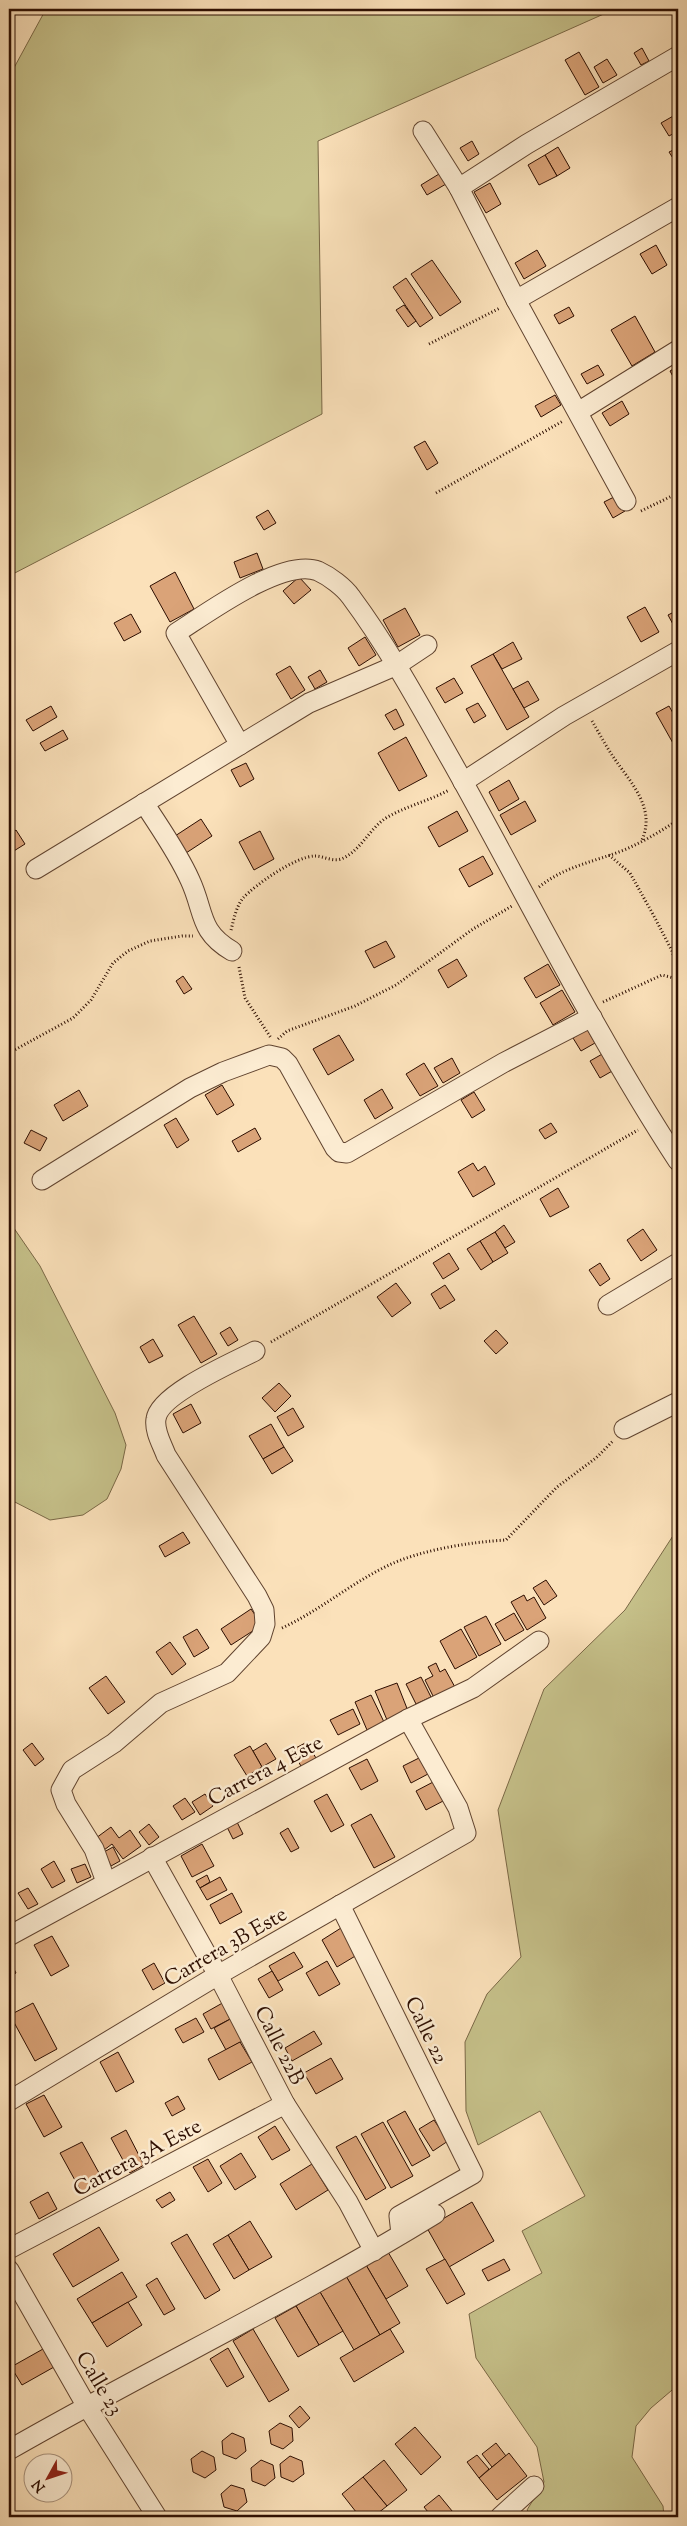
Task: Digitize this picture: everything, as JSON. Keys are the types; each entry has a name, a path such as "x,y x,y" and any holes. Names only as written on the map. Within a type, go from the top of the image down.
{"street":[{"path":"459,188 527,144 678,56"},
{"path":"423,131 459,188 516,300 626,501"},
{"path":"516,300 678,207"},
{"path":"578,412 678,350"},
{"path":"240,745 176,633 275,574 296,570 316,570 334,581 350,595 397,665 592,1017 678,1161"},
{"path":"36,869 309,703 397,665 427,645"},
{"path":"463,782 583,705 678,651"},
{"path":"144,803 190,880 204,924 211,936 232,951"},
{"path":"42,1180 190,1088 223,1072 269,1055 282,1058 288,1064 335,1148 339,1152 347,1153 503,1063 592,1017"},
{"path":"608,1305 678,1263"},
{"path":"106,1882 94,1849 66,1804 61,1790 72,1770 114,1743 161,1703 228,1673 260,1638 265,1624 264,1610 257,1596 166,1455 157,1434 155,1420 158,1409 173,1396 256,1351"},
{"path":"624,1429 678,1402"},
{"name":"Carrera 4 Este","path":"9,1936 408,1719 473,1688 539,1641"},
{"name":"Carrera 3B Este","path":"9,2101 218,1975 466,1834 458,1808 408,1719"},
{"name":"Calle 22B","path":"152,1857 218,1975 285,2104 366,2236"},
{"name":"Calle 22","path":"340,1905 473,2174 399,2216 401,2234"},
{"name":"Carrera 3A Este","path":"9,2249 285,2104"},
{"path":"9,2450 366,2236 401,2234 435,2214"},
{"name":"Calle 23","path":"9,2270 86,2405 157,2517"},
{"path":"500,2517 534,2486"}],"path":[{"path":"429,344 516,300"},
{"path":"436,493 578,412"},
{"path":"626,501 633,510 639,512 678,493"},
{"path":"583,705 613,757 640,796 647,814 647,828 642,841"},
{"path":"463,782 385,819 352,853 340,860 315,856 306,858 280,871 243,899 236,910 230,934 232,951 240,968 245,998 265,1031 276,1041 287,1031 356,1006 396,985 473,929 526,897 552,876 585,861 608,855 642,841 678,820"},
{"path":"592,1017 604,1001 662,975 676,978 676,963 672,951 655,918 630,873 608,855"},
{"path":"9,1053 73,1018 91,1000 113,963 128,951 150,942 182,936 211,936"},
{"path":"256,1351 653,1121"},
{"path":"260,1638 306,1617 388,1566 474,1542 506,1540 557,1486 596,1458 624,1429"}],"shaded area":[{"path":"46,9 615,9 318,141 322,414 9,576 9,77"},
{"path":"9,1221 40,1266 115,1413 126,1445 121,1469 107,1499 83,1515 50,1520 9,1499"},
{"path":"678,1528 678,2385 651,2408 636,2426 632,2457 663,2506 664,2517 533,2517 527,2510 544,2482 537,2447 476,2358 469,2314 542,2273 522,2231 585,2196 540,2111 478,2145 466,2111 465,2042 487,1994 521,1957 498,1810 544,1689 625,1610"}],"building":[{"path":"642,48 649,61 641,65 634,53"},
{"path":"579,52 599,87 585,95 565,60"},
{"path":"607,59 617,75 603,83 594,67"},
{"path":"675,115 678,120 678,131 669,136 661,123"},
{"path":"472,141 479,154 468,161 460,148"},
{"path":"558,147 570,168 557,176 545,155"},
{"path":"678,148 678,166 669,152"},
{"path":"545,155 557,176 539,185 528,165"},
{"path":"439,174 446,184 427,195 421,185"},
{"path":"490,183 501,204 486,213 474,192"},
{"path":"656,245 667,265 652,274 640,254"},
{"path":"537,250 546,266 524,279 515,263"},
{"path":"432,260 461,302 440,316 411,274"},
{"path":"406,278 433,318 420,327 393,287"},
{"path":"404,305 416,321 408,327 396,310"},
{"path":"569,307 574,316 559,324 554,315"},
{"path":"635,316 655,352 632,366 611,330"},
{"path":"598,365 604,375 587,384 581,374"},
{"path":"678,366 678,381 676,382 670,371"},
{"path":"555,395 561,405 541,417 535,406"},
{"path":"622,401 629,414 610,426 602,413"},
{"path":"425,441 438,463 427,470 414,447"},
{"path":"616,496 625,511 613,518 604,502"},
{"path":"268,510 276,523 264,530 256,517"},
{"path":"257,553 263,569 240,578 234,562"},
{"path":"175,572 194,609 170,622 150,586"},
{"path":"299,577 311,590 294,604 283,591"},
{"path":"645,607 659,632 641,642 627,617"},
{"path":"405,608 420,635 398,647 383,620"},
{"path":"678,610 678,626 675,628 668,615"},
{"path":"131,614 141,632 124,641 114,623"},
{"path":"365,637 376,655 359,666 348,648"},
{"path":"513,642 522,659 502,669 493,654"},
{"path":"493,654 529,717 507,730 471,666"},
{"path":"290,666 305,690 291,699 276,674"},
{"path":"320,670 327,682 315,689 308,677"},
{"path":"454,678 463,693 445,703 436,688"},
{"path":"528,681 539,700 524,708 513,689"},
{"path":"478,703 486,716 474,723 466,709"},
{"path":"51,706 57,717 33,731 26,720"},
{"path":"669,706 678,722 678,742 674,745 656,713"},
{"path":"396,709 404,725 394,730 385,715"},
{"path":"63,730 68,739 45,751 40,743"},
{"path":"406,737 427,776 399,791 378,753"},
{"path":"246,763 254,779 240,787 231,770"},
{"path":"509,780 519,799 499,811 489,792"},
{"path":"525,801 536,821 511,835 500,815"},
{"path":"457,811 468,831 439,847 428,827"},
{"path":"201,819 212,836 186,853 175,836"},
{"path":"16,830 25,844 9,854 9,835"},
{"path":"260,831 274,859 254,870 239,842"},
{"path":"483,856 493,874 469,887 459,869"},
{"path":"386,941 395,957 374,968 365,951"},
{"path":"457,959 467,976 448,988 438,970"},
{"path":"548,964 560,985 536,998 524,978"},
{"path":"183,976 192,989 184,994 176,981"},
{"path":"562,990 575,1012 553,1025 540,1003"},
{"path":"587,1029 595,1043 581,1051 573,1038"},
{"path":"339,1035 354,1060 328,1075 313,1049"},
{"path":"604,1053 614,1070 600,1078 590,1061"},
{"path":"452,1058 460,1073 443,1083 434,1068"},
{"path":"424,1063 438,1086 420,1096 406,1074"},
{"path":"222,1085 234,1105 217,1115 205,1095"},
{"path":"382,1089 393,1108 375,1119 364,1100"},
{"path":"79,1090 88,1106 63,1121 54,1105"},
{"path":"474,1092 485,1110 472,1118 461,1100"},
{"path":"176,1118 189,1140 177,1148 164,1125"},
{"path":"551,1123 557,1132 545,1139 539,1130"},
{"path":"255,1128 261,1139 238,1152 232,1141"},
{"path":"31,1130 47,1138 40,1151 24,1143"},
{"path":"473,1163 478,1171 485,1166 495,1184 473,1197 458,1172"},
{"path":"558,1188 569,1207 550,1217 540,1199"},
{"path":"504,1225 515,1242 505,1248 495,1232"},
{"path":"643,1229 657,1250 641,1261 627,1240"},
{"path":"495,1232 508,1253 493,1262 480,1241"},
{"path":"480,1241 493,1262 481,1270 467,1249"},
{"path":"449,1253 459,1269 443,1279 433,1263"},
{"path":"600,1263 610,1279 600,1286 589,1270"},
{"path":"396,1283 411,1303 392,1317 377,1297"},
{"path":"445,1285 455,1300 440,1309 431,1294"},
{"path":"194,1316 217,1354 201,1363 178,1325"},
{"path":"230,1327 238,1340 228,1346 220,1333"},
{"path":"496,1330 508,1343 496,1354 484,1341"},
{"path":"153,1339 163,1356 149,1363 140,1347"},
{"path":"279,1383 291,1396 275,1412 262,1398"},
{"path":"191,1404 201,1423 183,1433 173,1414"},
{"path":"293,1408 304,1427 288,1436 277,1417"},
{"path":"271,1424 284,1447 263,1459 249,1436"},
{"path":"284,1447 293,1461 272,1474 263,1459"},
{"path":"183,1532 190,1543 165,1557 159,1546"},
{"path":"546,1580 557,1596 544,1605 533,1588"},
{"path":"524,1595 527,1601 534,1597 546,1618 527,1630 511,1602"},
{"path":"251,1609 262,1625 231,1645 221,1629"},
{"path":"514,1613 524,1630 505,1641 495,1624"},
{"path":"486,1616 501,1644 479,1656 464,1627"},
{"path":"197,1629 209,1648 194,1657 183,1637"},
{"path":"461,1629 477,1657 455,1669 440,1641"},
{"path":"170,1642 186,1664 172,1675 156,1652"},
{"path":"436,1663 440,1672 445,1669 456,1689 435,1700 425,1680 433,1676 428,1667"},
{"path":"106,1676 125,1702 108,1714 89,1688"},
{"path":"421,1677 431,1697 416,1704 406,1684"},
{"path":"397,1683 408,1711 387,1720 375,1691"},
{"path":"371,1695 384,1722 367,1730 355,1702"},
{"path":"353,1709 360,1724 338,1735 330,1720"},
{"path":"307,1742 317,1760 302,1768 292,1750"},
{"path":"32,1743 44,1759 35,1766 23,1750"},
{"path":"266,1743 276,1759 262,1767 253,1751"},
{"path":"250,1746 262,1767 247,1776 234,1755"},
{"path":"419,1758 428,1774 411,1783 403,1766"},
{"path":"367,1759 378,1781 361,1790 349,1768"},
{"path":"435,1781 445,1800 426,1810 416,1791"},
{"path":"205,1794 213,1806 200,1815 192,1802"},
{"path":"327,1794 344,1825 331,1832 314,1801"},
{"path":"185,1798 195,1812 182,1820 173,1806"},
{"path":"371,1814 395,1857 374,1868 351,1825"},
{"path":"237,1822 243,1834 233,1839 227,1827"},
{"path":"149,1824 159,1837 149,1845 139,1832"},
{"path":"111,1827 119,1838 130,1830 141,1846 123,1859 112,1844 104,1850 96,1838"},
{"path":"288,1828 299,1848 291,1852 280,1833"},
{"path":"202,1844 214,1866 192,1877 181,1856"},
{"path":"113,1847 120,1861 111,1866 104,1852"},
{"path":"54,1861 65,1881 52,1888 41,1869"},
{"path":"85,1864 91,1877 77,1883 71,1869"},
{"path":"207,1875 210,1882 200,1888 196,1881"},
{"path":"220,1877 227,1890 207,1900 200,1888"},
{"path":"28,1888 38,1904 28,1909 18,1893"},
{"path":"232,1893 242,1912 220,1924 210,1905"},
{"path":"341,1928 357,1955 337,1967 322,1940"},
{"path":"52,1936 69,1966 51,1976 34,1945"},
{"path":"294,1952 303,1967 278,1981 269,1966"},
{"path":"9,1959 16,1973 9,1977"},
{"path":"327,1961 340,1984 319,1996 306,1973"},
{"path":"154,1963 165,1983 153,1990 142,1970"},
{"path":"272,1971 283,1990 269,1998 258,1979"},
{"path":"226,2001 234,2017 211,2029 203,2014"},
{"path":"33,2003 57,2049 35,2061 10,2015"},
{"path":"234,2017 246,2039 226,2050 214,2028"},
{"path":"196,2018 204,2032 183,2043 175,2029"},
{"path":"314,2031 322,2044 292,2061 285,2048"},
{"path":"240,2042 252,2062 219,2080 208,2059"},
{"path":"118,2052 134,2082 116,2092 100,2062"},
{"path":"331,2058 343,2079 316,2094 304,2073"},
{"path":"44,2095 62,2127 44,2137 26,2104"},
{"path":"178,2096 185,2109 172,2116 165,2103"},
{"path":"405,2111 430,2156 412,2166 387,2121"},
{"path":"434,2120 448,2141 433,2151 419,2129"},
{"path":"383,2122 413,2176 391,2188 361,2134"},
{"path":"275,2126 290,2150 272,2160 258,2137"},
{"path":"126,2130 144,2165 130,2173 111,2138"},
{"path":"356,2136 386,2188 366,2200 336,2147"},
{"path":"82,2142 104,2182 82,2193 60,2153"},
{"path":"241,2153 256,2177 235,2190 220,2166"},
{"path":"208,2159 222,2183 208,2192 193,2167"},
{"path":"312,2164 328,2190 296,2210 280,2184"},
{"path":"48,2192 57,2209 39,2219 30,2202"},
{"path":"170,2192 175,2200 162,2208 156,2200"},
{"path":"472,2202 494,2241 449,2267 427,2228"},
{"path":"250,2221 272,2257 249,2270 228,2235"},
{"path":"99,2227 119,2260 73,2287 53,2254"},
{"path":"187,2234 220,2290 205,2299 171,2243"},
{"path":"228,2235 249,2270 234,2279 213,2244"},
{"path":"388,2252 408,2286 386,2299 366,2265"},
{"path":"445,2259 465,2294 447,2304 426,2269"},
{"path":"504,2259 510,2270 488,2281 482,2270"},
{"path":"366,2265 400,2323 380,2335 346,2276"},
{"path":"122,2272 137,2297 92,2323 77,2299"},
{"path":"346,2276 380,2335 354,2350 320,2292"},
{"path":"157,2278 175,2309 164,2315 146,2285"},
{"path":"320,2292 343,2331 319,2345 296,2306"},
{"path":"128,2302 142,2325 107,2347 92,2323"},
{"path":"296,2306 319,2345 298,2357 275,2318"},
{"path":"253,2329 289,2390 269,2402 233,2341"},
{"path":"390,2329 404,2352 354,2382 340,2358"},
{"path":"228,2348 244,2377 227,2387 210,2359"},
{"path":"43,2349 54,2367 22,2385 11,2367"},
{"path":"300,2406 310,2418 299,2428 289,2416"},
{"path":"280,2423 292,2428 293,2441 283,2449 271,2444 269,2431"},
{"path":"415,2427 441,2457 421,2475 395,2444"},
{"path":"232,2433 244,2438 246,2451 236,2459 223,2454 222,2441"},
{"path":"496,2443 506,2456 492,2467 482,2454"},
{"path":"202,2451 214,2457 216,2470 205,2478 193,2472 191,2459"},
{"path":"509,2453 527,2476 497,2500 479,2478"},
{"path":"477,2455 489,2469 479,2478 467,2462"},
{"path":"290,2456 302,2461 304,2474 293,2482 281,2477 280,2464"},
{"path":"261,2460 273,2465 275,2478 265,2486 252,2481 251,2468"},
{"path":"384,2460 407,2490 387,2506 363,2477"},
{"path":"363,2477 387,2506 373,2517 360,2517 342,2494"},
{"path":"231,2485 244,2489 247,2502 237,2511 224,2507 221,2494"},
{"path":"439,2495 457,2517 432,2517 424,2507"}]}
